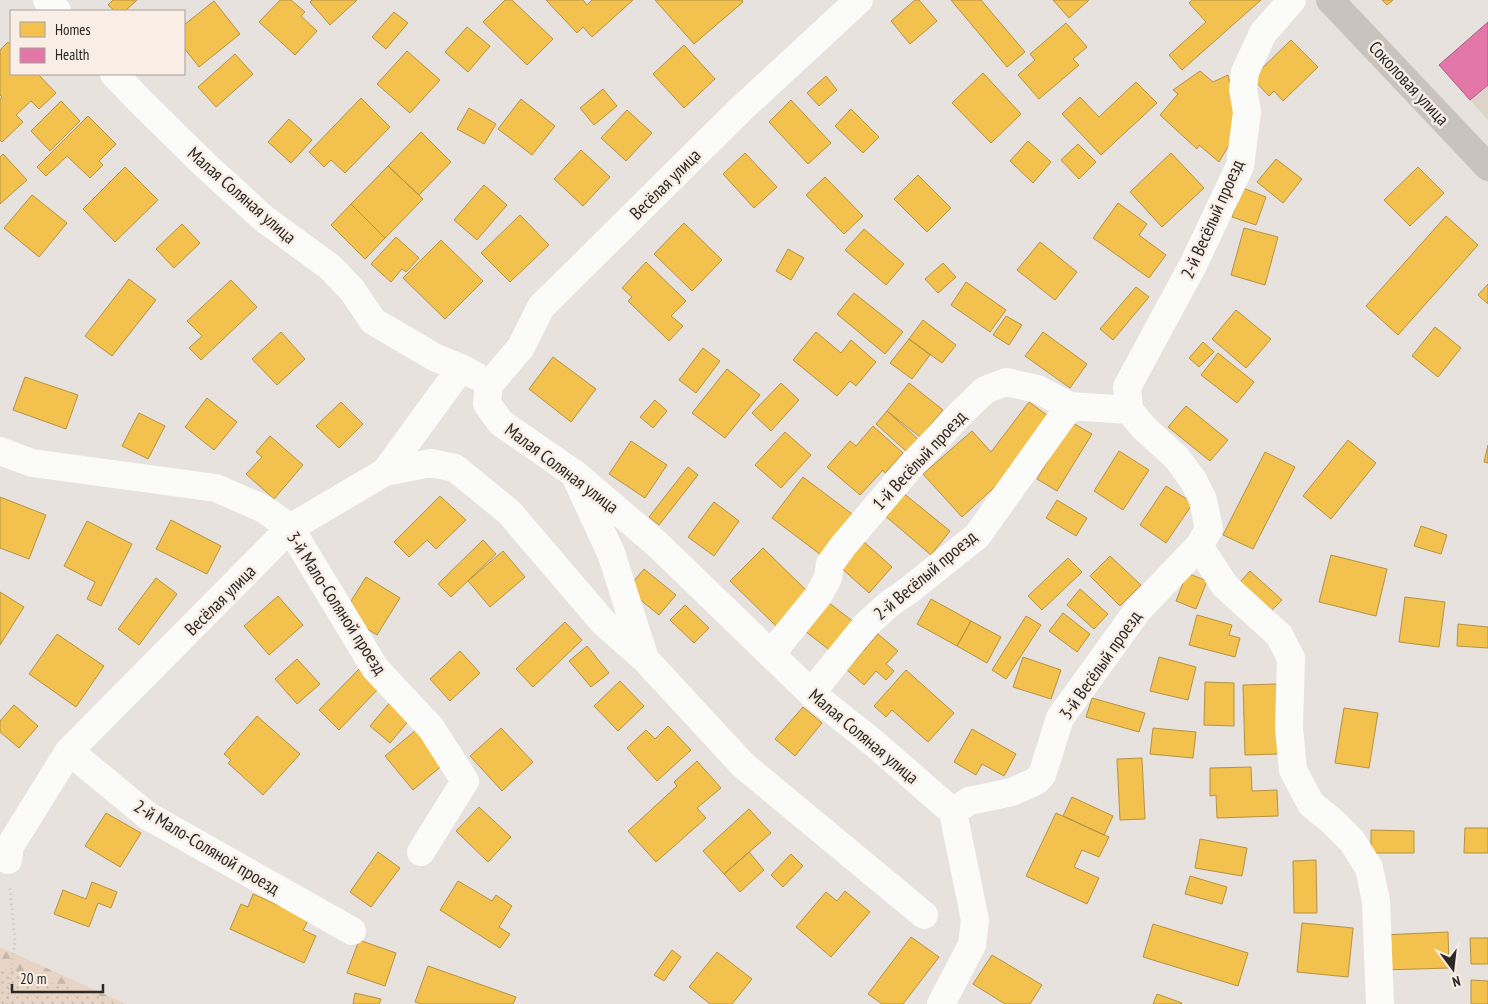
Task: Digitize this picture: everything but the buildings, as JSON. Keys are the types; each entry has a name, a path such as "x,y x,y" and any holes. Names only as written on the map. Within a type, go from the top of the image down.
{"main road":[{"name":"Соколовая улица","path":"1330,0 1488,167"}],"street":[{"path":"47,0 56,10"},
{"name":"Весёлая улица","path":"489,382 521,347 540,307 740,109 859,0"},
{"name":"2-й Весёлый проезд","path":"1129,410 1127,387 1192,265 1240,166 1247,112 1243,89 1245,72 1263,32 1292,0"},
{"name":"Малая Соляная улица","path":"115,75 204,164 263,218 330,267 352,290 373,321 436,358 489,382 487,404 501,422 575,474 657,544 811,692 875,744 953,812"},
{"name":"Весёлая улица","path":"8,860 10,846 69,751 290,528 385,472 460,368"},
{"name":"1-й Весёлый проезд","path":"771,654 818,596 828,578 830,564 843,546 911,466 985,390 1006,382 1037,389 1070,406 1129,410"},
{"name":"2-й Весёлый проезд","path":"811,692 866,625 889,604 976,536 1070,406"},
{"path":"1129,410 1144,428 1177,458 1193,480 1203,500 1209,528 1199,546 1225,586 1279,636 1291,658 1289,728 1293,770 1311,804 1352,841 1369,868 1376,901 1380,1004"},
{"name":"3-й Мало-Соляной проезд","path":"0,451 32,463 216,488 264,509 290,528 375,668 431,728 465,781 421,852"},
{"path":"385,472 431,463 455,468 509,512 603,622 645,659 743,764 924,915"},
{"path":"575,474 611,553 645,659"},
{"name":"3-й Весёлый проезд","path":"953,812 969,801 1012,792 1036,781 1042,775 1060,718 1138,610 1199,546"},
{"name":"2-й Мало-Соляной проезд","path":"69,751 148,816 352,931"},
{"path":"941,1004 972,945 975,920 953,812"}],"path":[{"path":"7,1004 15,940 8,860"}],"shaded area":[{"path":"1488,85 1488,120 1470,100"}],"green space":[{"path":"0,947 126,1004 0,1004"},
{"path":"0,966 9,970 125,1004 0,1004"}]}
